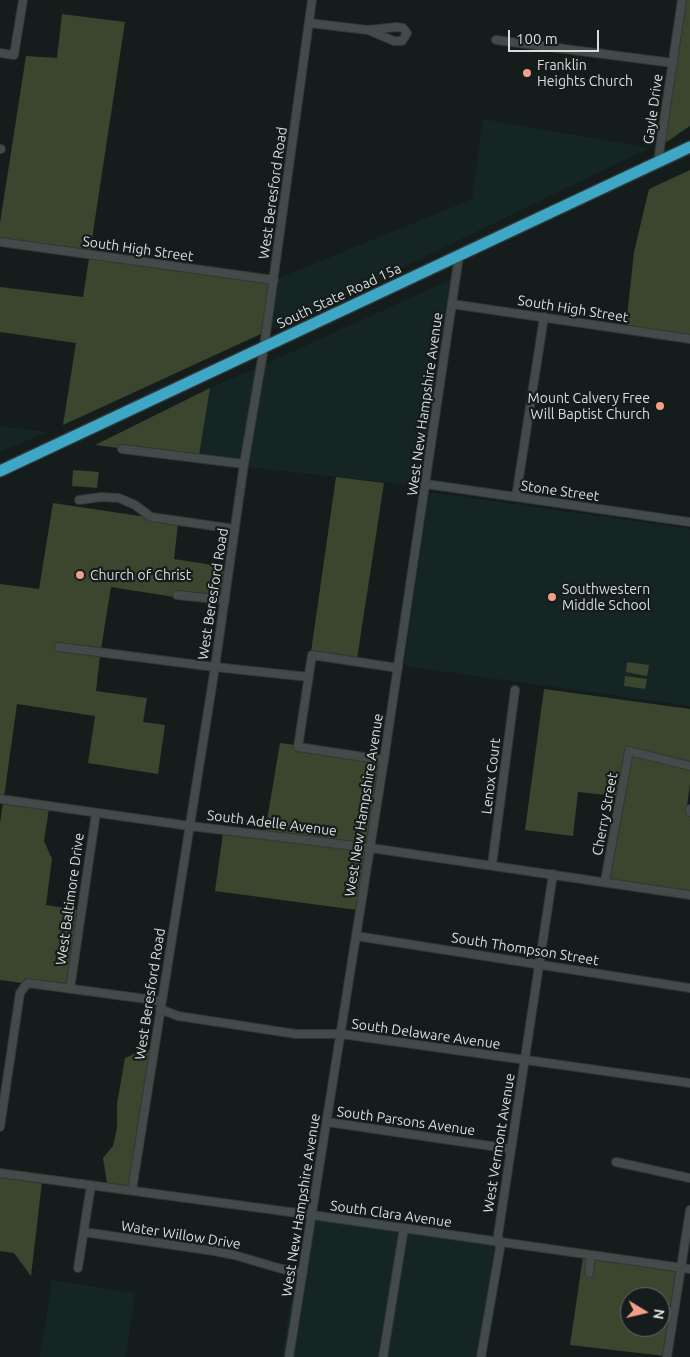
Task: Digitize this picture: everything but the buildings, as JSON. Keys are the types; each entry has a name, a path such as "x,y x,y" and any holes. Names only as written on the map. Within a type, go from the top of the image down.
{"highway":[{"name":"South State Road 15a","path":"0,471 690,147"}],"street":[{"path":"0,53 14,55 23,0"},
{"name":"West Beresford Road","path":"132,1190 215,667 244,464 264,347 312,0"},
{"name":"Gayle Drive","path":"658,162 682,0"},
{"path":"309,23 368,30"},
{"path":"496,40 673,63"},
{"name":"South High Street","path":"0,242 274,280"},
{"name":"West New Hampshire Avenue","path":"289,1357 371,848 459,256"},
{"name":"South High Street","path":"452,304 690,339"},
{"path":"516,497 544,317"},
{"path":"122,449 244,464"},
{"name":"Stone Street","path":"426,484 690,522"},
{"path":"79,500 101,497 119,498 151,517 236,530"},
{"path":"177,595 225,600"},
{"path":"58,647 309,677"},
{"path":"384,760 298,747 312,655 398,668"},
{"name":"Lenox Court","path":"492,865 514,690"},
{"name":"Cherry Street","path":"604,882 629,751 690,766"},
{"name":"South Adelle Avenue","path":"0,799 190,826 371,848 690,895"},
{"name":"West Baltimore Drive","path":"70,989 96,813"},
{"name":"West Vermont Avenue","path":"481,1357 500,1248 498,1235 553,874"},
{"name":"South Thompson Street","path":"356,936 690,988"},
{"name":"South Delaware Avenue","path":"0,1127 20,993 28,983 161,1005 178,1016 296,1034 341,1034 690,1084"},
{"name":"South Parsons Avenue","path":"327,1122 511,1149"},
{"path":"616,1162 690,1178"},
{"name":"South Clara Avenue","path":"0,1173 91,1184 690,1269"},
{"path":"78,1268 91,1184"},
{"path":"667,1357 690,1210"},
{"path":"383,1357 404,1228"},
{"name":"Water Willow Drive","path":"84,1232 214,1251 282,1269 303,1272"},
{"path":"589,1273 591,1255"}],"shaded area":[{"path":"483,119 649,148 286,324 270,329 277,279 472,199"},
{"path":"452,279 422,486 247,467 265,364"},
{"path":"257,368 241,461 199,456 210,388"},
{"path":"0,426 47,432 0,452"},
{"name":"Southwestern Middle School","path":"429,492 690,529 690,706 404,666"},
{"path":"315,1218 400,1231 379,1357 293,1357"},
{"path":"407,1232 496,1244 477,1357 386,1357"},
{"path":"295,1274 299,1274 285,1357 282,1357"},
{"path":"52,1280 135,1293 126,1357 40,1357"}],"green space":[{"path":"685,0 690,0 690,126 665,143"},
{"path":"62,14 125,22 90,252 0,239 0,223 26,56 57,58"},
{"path":"690,170 690,336 626,326 634,252 649,189"},
{"path":"89,258 270,282 263,333 63,425 76,343 0,332 0,287 83,297"},
{"path":"210,388 199,456 119,446 119,448 95,445"},
{"path":"73,470 99,472 97,488 72,486"},
{"path":"336,477 384,483 357,659 311,652"},
{"path":"53,503 146,517 178,524 174,559 226,567 222,596 174,592 174,597 111,587 101,649 55,644 55,650 100,656 96,691 147,698 143,722 165,725 158,774 88,763 95,716 17,704 4,797 0,796 0,584 39,589"},
{"path":"627,662 649,665 647,676 626,672"},
{"path":"625,676 647,679 645,689 624,686"},
{"path":"544,689 690,709 690,763 627,748 617,796 578,792 573,836 525,830"},
{"path":"280,743 295,745 294,750 380,762 368,845 265,832"},
{"path":"632,755 690,769 686,814 690,815 690,892 609,879"},
{"path":"3,803 49,809 44,841 52,859 46,905 78,910 67,986 0,980 0,823"},
{"path":"223,833 367,851 357,910 215,891"},
{"path":"150,1050 129,1186 107,1183 103,1158 113,1146 117,1128 117,1104 125,1058 138,1052"},
{"path":"0,1177 42,1182 31,1276 14,1253 0,1251"},
{"path":"583,1257 675,1271 676,1278 670,1321 670,1287 620,1287 620,1337 668,1337 665,1356 570,1345"}],"place":[{"name":"Franklin Heights Church","path":"527,73"},
{"name":"Mount Calvery Free Will Baptist Church","path":"660,406"},
{"name":"Church of Christ","path":"80,575"},
{"name":"Southwestern Middle School","path":"552,597"}]}
